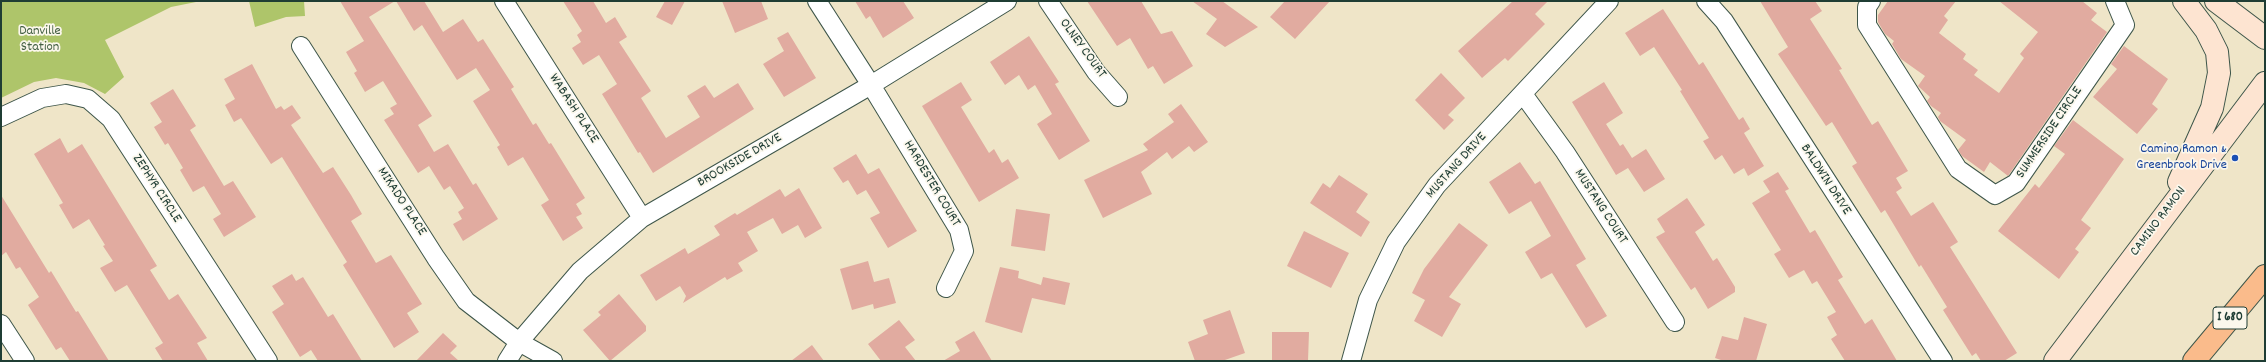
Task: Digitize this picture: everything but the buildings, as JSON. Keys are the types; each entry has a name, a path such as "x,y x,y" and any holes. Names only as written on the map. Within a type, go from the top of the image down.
{"highway":[{"name":"I 680","path":"2194,361 2265,276"}],"street":[{"name":"WABASH PLACE","path":"504,1 642,218"},
{"name":"HARDESTER COURT","path":"817,1 871,85 959,230 964,251 946,288"},
{"name":"BROOKSIDE DRIVE","path":"507,361 519,342 580,271 642,218 871,85 1007,1"},
{"name":"OLNEY COURT","path":"1048,1 1096,72 1118,96"},
{"name":"MUSTANG DRIVE","path":"1351,361 1368,300 1396,242 1438,185 1609,1"},
{"name":"BALDWIN DRIVE","path":"1706,1 1724,21 1943,361"},
{"name":"SUMMERSIDE CIRCLE","path":"1871,1 1867,7 1867,25 1958,169 1995,195 2016,183 2125,25 2115,1"},
{"path":"2165,214 2212,108 2219,73 2217,52 2206,30 2184,1"},
{"path":"2216,1 2265,38"},
{"name":"MIKADO PLACE","path":"301,46 432,252 466,301 519,342 553,361"},
{"name":"CAMINO RAMON","path":"2055,361 2265,83"},
{"name":"ZEPHYR CIRCLE","path":"1,116 42,98 66,94 88,99 111,119 268,361"},
{"name":"MUSTANG COURT","path":"1523,94 1565,152 1675,322"},
{"path":"1,324 25,361"}],"green space":[{"name":"Danville Station","path":"1,1 201,1 171,7 105,40 124,77 105,94 84,83 56,78 34,82 1,98"},
{"path":"249,1 304,1 305,16 286,17 255,27"}],"place":[{"name":"Camino Ramon & Greenbrook Drive","path":"2235,158"}]}
